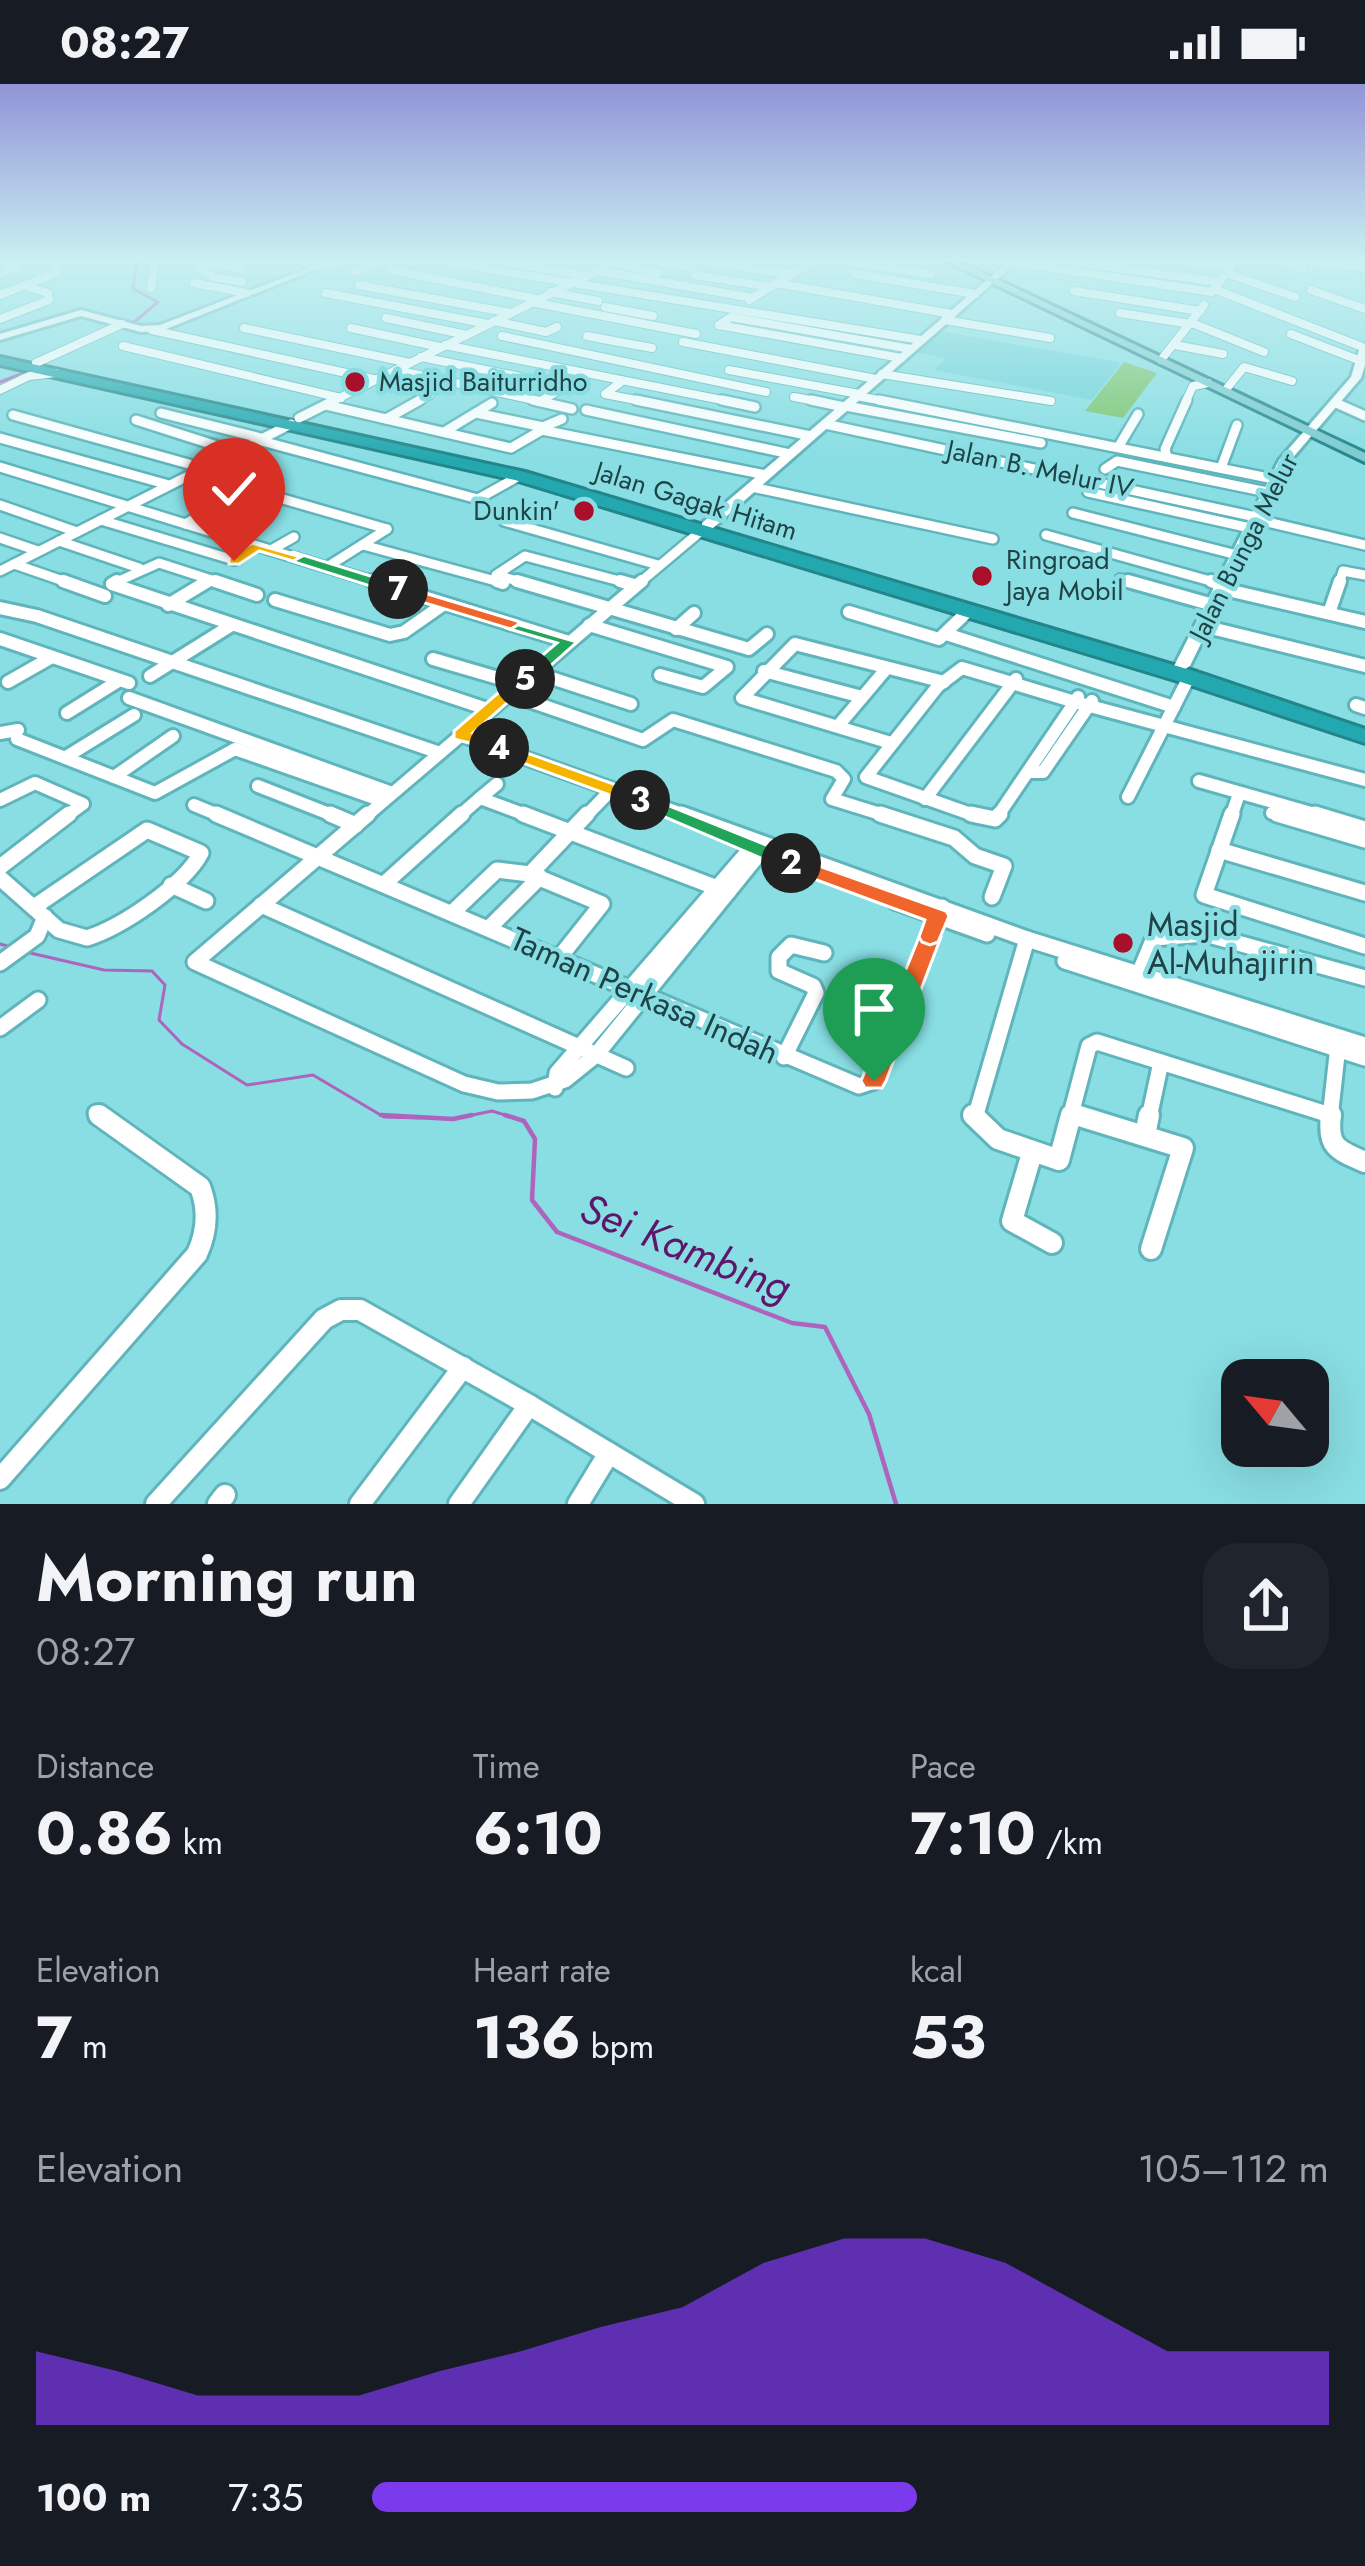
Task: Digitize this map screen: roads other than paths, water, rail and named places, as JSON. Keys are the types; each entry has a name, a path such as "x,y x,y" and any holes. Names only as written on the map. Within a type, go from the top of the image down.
{"highway":[{"name":"Jalan Gagak Hitam","path":"0,358 166,400 295,421 518,469 704,528"},
{"name":"Jalan Gagak Hitam","path":"295,421 519,476 885,581 1186,672 1365,736"},
{"name":"Jalan Gagak Hitam","path":"885,581 968,611 1365,724"}],"main road":[{"path":"1108,328 1208,383 1365,454"},
{"path":"1163,359 1310,429"}],"street":[{"path":"0,337 31,328"},
{"path":"0,390 124,328"},
{"path":"143,328 379,380"},
{"path":"158,328 122,345 341,398"},
{"path":"245,328 409,364 572,409"},
{"path":"352,328 755,407"},
{"path":"454,328 569,348 766,392"},
{"path":"0,571 478,328"},
{"path":"664,328 696,334"},
{"path":"705,328 684,343 1051,401"},
{"path":"747,328 907,353"},
{"path":"786,328 907,353"},
{"path":"852,328 907,353"},
{"path":"758,847 588,1052 575,1077 555,1088 519,1093 432,1075 333,1023 195,963 935,328"},
{"path":"1022,328 1050,338"},
{"path":"1163,359 1188,328"},
{"path":"1205,328 1264,352"},
{"path":"1311,328 1364,355"},
{"path":"569,348 597,330"},
{"path":"615,341 636,330"},
{"path":"1291,334 1364,355"},
{"path":"587,336 652,348"},
{"path":"617,370 665,339"},
{"path":"1175,345 1222,354"},
{"path":"364,353 380,346"},
{"path":"758,357 765,347"},
{"path":"758,357 778,348"},
{"path":"812,348 907,353"},
{"path":"707,358 719,350"},
{"name":"Jalan Bunga Melur","path":"1128,797 1174,707 1220,586 1271,485 1310,429 1336,403 1364,355"},
{"path":"421,357 521,377"},
{"path":"653,377 677,362"},
{"path":"1228,387 1240,369 1250,367 1292,381"},
{"path":"397,370 530,391"},
{"path":"729,370 1041,443"},
{"path":"539,402 585,375"},
{"path":"621,382 605,394 811,436"},
{"path":"1167,457 1165,449 1193,386 1208,383"},
{"path":"925,397 938,385"},
{"path":"386,419 430,395"},
{"path":"794,397 1031,425 1221,468 1271,485"},
{"path":"166,400 260,439 478,499 519,476"},
{"path":"444,432 492,403"},
{"path":"1336,403 1365,416"},
{"path":"326,405 512,448 542,430 766,476"},
{"path":"585,412 788,455"},
{"path":"476,413 539,427 562,419"},
{"path":"13,415 387,529 327,567"},
{"path":"1119,446 1138,415"},
{"path":"136,420 236,452"},
{"name":"Jalan B. Melur IV","path":"824,424 1254,521"},
{"path":"1221,468 1237,425"},
{"path":"0,438 169,485"},
{"path":"1105,470 1117,461 1271,485"},
{"path":"0,467 569,642"},
{"path":"752,487 993,539"},
{"path":"1088,491 1365,545"},
{"path":"184,524 225,502"},
{"path":"0,506 77,532"},
{"path":"1072,513 1237,555"},
{"path":"100,520 234,560"},
{"path":"504,521 658,566"},
{"path":"1046,535 1365,622"},
{"path":"271,550 294,537"},
{"path":"0,538 38,551"},
{"path":"59,541 139,568"},
{"path":"363,544 607,609"},
{"path":"168,604 257,546"},
{"path":"294,560 319,547"},
{"path":"0,553 105,596"},
{"path":"634,585 525,556 496,575 750,649 767,634"},
{"path":"257,595 162,563 139,568 112,585 490,710"},
{"path":"1329,613 1343,571 1365,575"},
{"path":"1120,579 1213,605"},
{"path":"275,600 390,635 404,632 444,604"},
{"path":"0,608 440,753"},
{"path":"849,612 935,638 946,634 968,611"},
{"path":"676,629 694,614"},
{"path":"712,639 728,624"},
{"path":"589,625 727,668 703,687 660,675"},
{"path":"150,676 230,626"},
{"path":"1203,626 1365,666"},
{"path":"946,634 1174,707"},
{"path":"0,639 387,797"},
{"path":"891,743 743,700 764,671 795,644 939,682"},
{"path":"8,682 52,657"},
{"path":"433,659 643,740 686,706"},
{"path":"838,726 887,668"},
{"path":"1084,701 1042,772 1029,772 995,819 866,777 939,682 962,668 1015,681 1084,701 1216,741 1365,780"},
{"path":"764,671 862,697"},
{"path":"533,672 632,704"},
{"path":"925,799 1015,681"},
{"path":"67,713 126,687"},
{"path":"66,758 134,715"},
{"path":"673,720 836,771 844,779 832,799 954,838 975,856 1005,866 992,897"},
{"path":"0,732 18,730 17,739"},
{"path":"460,735 1026,943 1339,1043 1365,1045"},
{"path":"113,777 173,736"},
{"path":"0,742 17,739 161,793 237,749 387,797"},
{"path":"1198,781 1237,799 1365,840"},
{"path":"0,800 35,782 83,804 0,867"},
{"path":"384,884 497,784"},
{"path":"258,786 356,825"},
{"path":"490,927 569,832 612,789"},
{"path":"480,798 722,890"},
{"path":"1237,799 1365,829"},
{"path":"1237,799 1204,895 1365,946"},
{"name":"Taman Perkasa Indah","path":"194,805 853,1084 870,1084 940,912"},
{"path":"5,958 33,939 64,934 85,940 101,938 199,861 201,854 151,829 39,912 33,939"},
{"path":"1219,850 1365,893"},
{"path":"453,911 496,870 535,876 602,904 560,958"},
{"path":"0,878 64,934"},
{"path":"170,885 206,901"},
{"path":"261,905 626,1068"},
{"path":"1137,981 1154,938 1185,932 1365,978"},
{"path":"1026,943 973,1119 996,1137 1059,1160 1091,1044 1330,1115"},
{"path":"784,1057 816,993 813,986 779,971 779,957 791,946 824,953"},
{"path":"0,1028 38,1000"},
{"path":"1339,1043 1365,1058"},
{"path":"1339,1043 1329,1143 1365,1162"},
{"path":"1144,1135 1160,1062"},
{"path":"0,1479 196,1254 206,1233 200,1186 96,1113"},
{"path":"1073,1114 1179,1145 1185,1153 1150,1249"},
{"path":"1032,1153 1012,1221 1052,1243"},
{"path":"156,1504 283,1361 325,1319 341,1310 360,1310 388,1322 694,1504"},
{"path":"360,1504 463,1367"},
{"path":"459,1504 529,1405"},
{"path":"578,1504 608,1453"}],"waterway":[{"name":"Sei Kambing","path":"0,382 26,372"},
{"name":"Sei Kambing","path":"0,944 11,947"},
{"name":"Sei Kambing","path":"26,952 104,970 152,971 165,985 159,1020 182,1044 247,1085 313,1075 384,1117 420,1118"},
{"name":"Sei Kambing","path":"458,1118 492,1111 515,1118"},
{"name":"Sei Kambing","path":"381,1115 453,1119 472,1115"},
{"name":"Sei Kambing","path":"505,1115 524,1121 535,1139 532,1200 557,1232 792,1323 825,1327 869,1414 896,1504"}],"place":[{"name":"Masjid Baiturridho","path":"355,382"},
{"name":"Dunkin'","path":"584,511"},
{"name":"Ringroad Jaya Mobil","path":"982,576"},
{"name":"Masjid Al-Muhajirin","path":"1123,943"}]}
